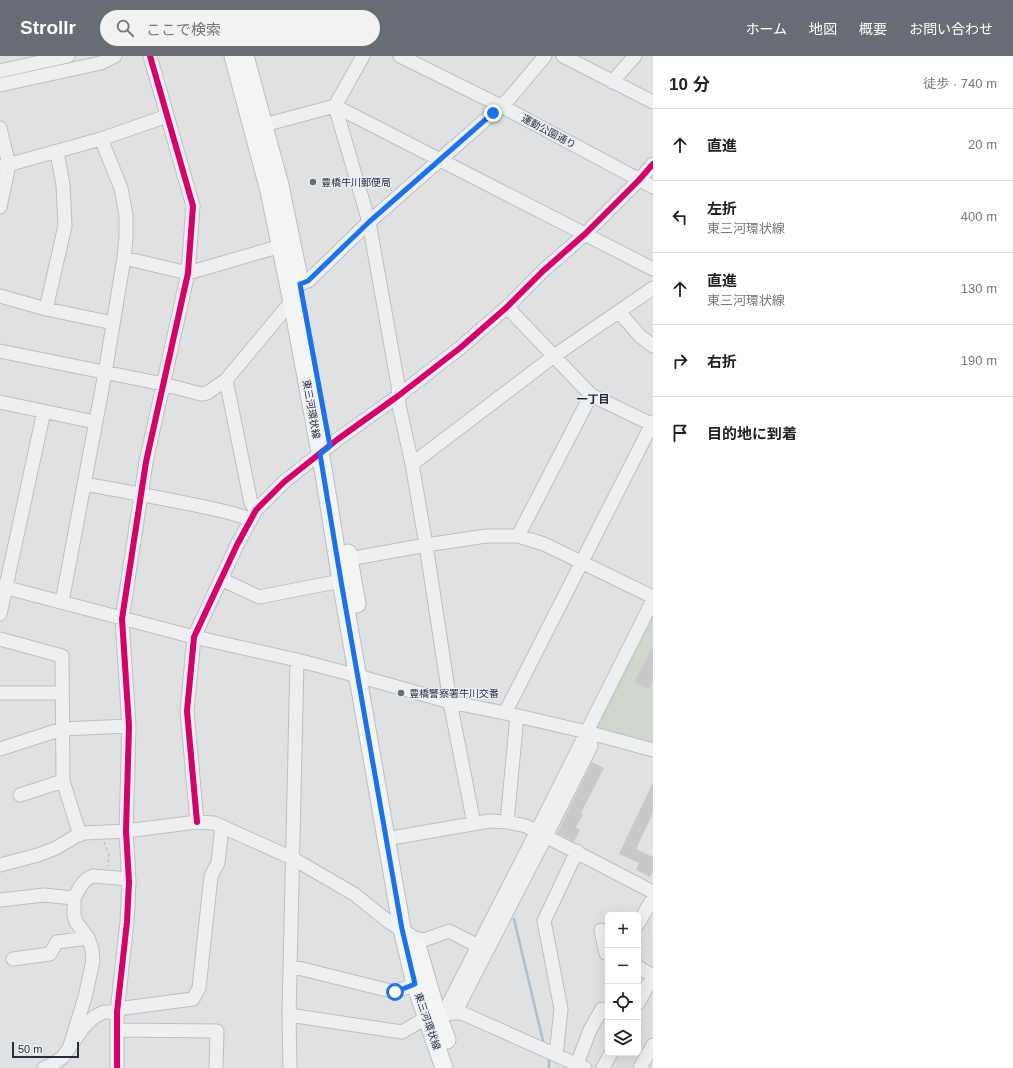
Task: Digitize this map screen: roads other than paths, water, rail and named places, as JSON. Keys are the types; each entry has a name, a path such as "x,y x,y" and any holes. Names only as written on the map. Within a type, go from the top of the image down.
{"main road":[{"name":"東三河環状線","path":"233,56 269,191 349,559 364,677 409,934 415,984 445,1011 444,1068"},
{"name":"東三河環状線","path":"245,56 280,185 300,284 325,450 341,581 364,677"},
{"name":"東三河環状線","path":"409,934 445,1011 456,1068"}],"street":[{"path":"0,71 68,56"},
{"path":"0,84 100,63 115,56"},
{"path":"117,1068 117,1010 127,922 129,879 126,831 129,726 122,619 140,494 188,273 193,206 150,56"},
{"path":"362,56 335,106 369,222 398,396 412,464 426,545 450,702 474,824"},
{"name":"運動公園通り","path":"400,56 501,106 653,187"},
{"path":"300,284 308,281 369,222 508,100 545,56"},
{"path":"563,56 653,102"},
{"path":"612,82 635,56"},
{"path":"264,125 335,106 653,269"},
{"path":"4,166 101,139 167,116"},
{"path":"0,128 4,166 0,207"},
{"path":"62,602 105,373 124,258 126,215 121,188 101,139"},
{"path":"46,309 65,226 64,185 56,152"},
{"path":"197,822 187,710 194,637 253,514 284,482 460,348 507,307 542,271 585,234 653,164"},
{"path":"124,258 188,273 280,246"},
{"path":"412,464 554,356 653,288"},
{"path":"0,296 46,309 113,323"},
{"path":"0,350 163,384 201,394 207,393 226,380 286,308 294,307"},
{"path":"507,307 591,395 653,424 582,562 511,715 507,822"},
{"path":"619,312 640,336 653,346"},
{"path":"226,380 253,514"},
{"path":"518,536 591,395"},
{"path":"0,402 96,422"},
{"path":"0,614 3,586 44,411"},
{"path":"84,484 210,508 243,516 253,514"},
{"path":"289,1015 402,1032 418,1022 445,1011 542,834 587,732 653,598 544,544 518,536 486,536 349,559"},
{"path":"221,579 259,597 341,581"},
{"path":"3,586 122,619 364,677 450,702 652,746"},
{"path":"0,639 62,656 63,781 80,834"},
{"path":"290,1068 289,1015 297,660"},
{"path":"0,693 62,693"},
{"path":"0,748 62,729 129,726"},
{"path":"20,795 63,781"},
{"path":"391,838 489,821 507,822 526,826 577,851 653,892"},
{"path":"0,865 38,855 56,848 80,834 126,831 197,822 214,823 292,858 354,894 389,922 409,934 424,940 448,931 478,946"},
{"path":"44,1068 63,1057 70,1046 94,1017 104,1012 193,999 199,988 211,876 218,863 222,826"},
{"path":"445,1011 478,946 542,834"},
{"path":"556,1055 561,1009 544,921 577,851"},
{"path":"70,1046 85,997 93,961 92,949 88,938 76,922 74,915 74,898 80,888 89,878 93,876 129,879"},
{"path":"0,900 44,896 74,898"},
{"path":"641,919 653,898"},
{"path":"601,930 605,948"},
{"path":"13,959 50,954 57,942 88,938"},
{"path":"290,966 395,992 415,984"},
{"path":"641,969 653,976 641,998"},
{"path":"445,1011 581,1066 590,1030 602,1009"},
{"path":"117,1030 217,1031 216,1068"},
{"path":"640,1068 653,1045"},
{"path":"603,1068 609,1056"}],"waterway":[{"path":"514,919 543,1041"},
{"path":"549,1060 549,1068"}],"place":[{"name":"豊橋牛川郵便局","path":"313,182"},
{"name":"豊橋警察署牛川交番","path":"401,693"}],"district":[{"name":"一丁目","path":"593,399"}]}
